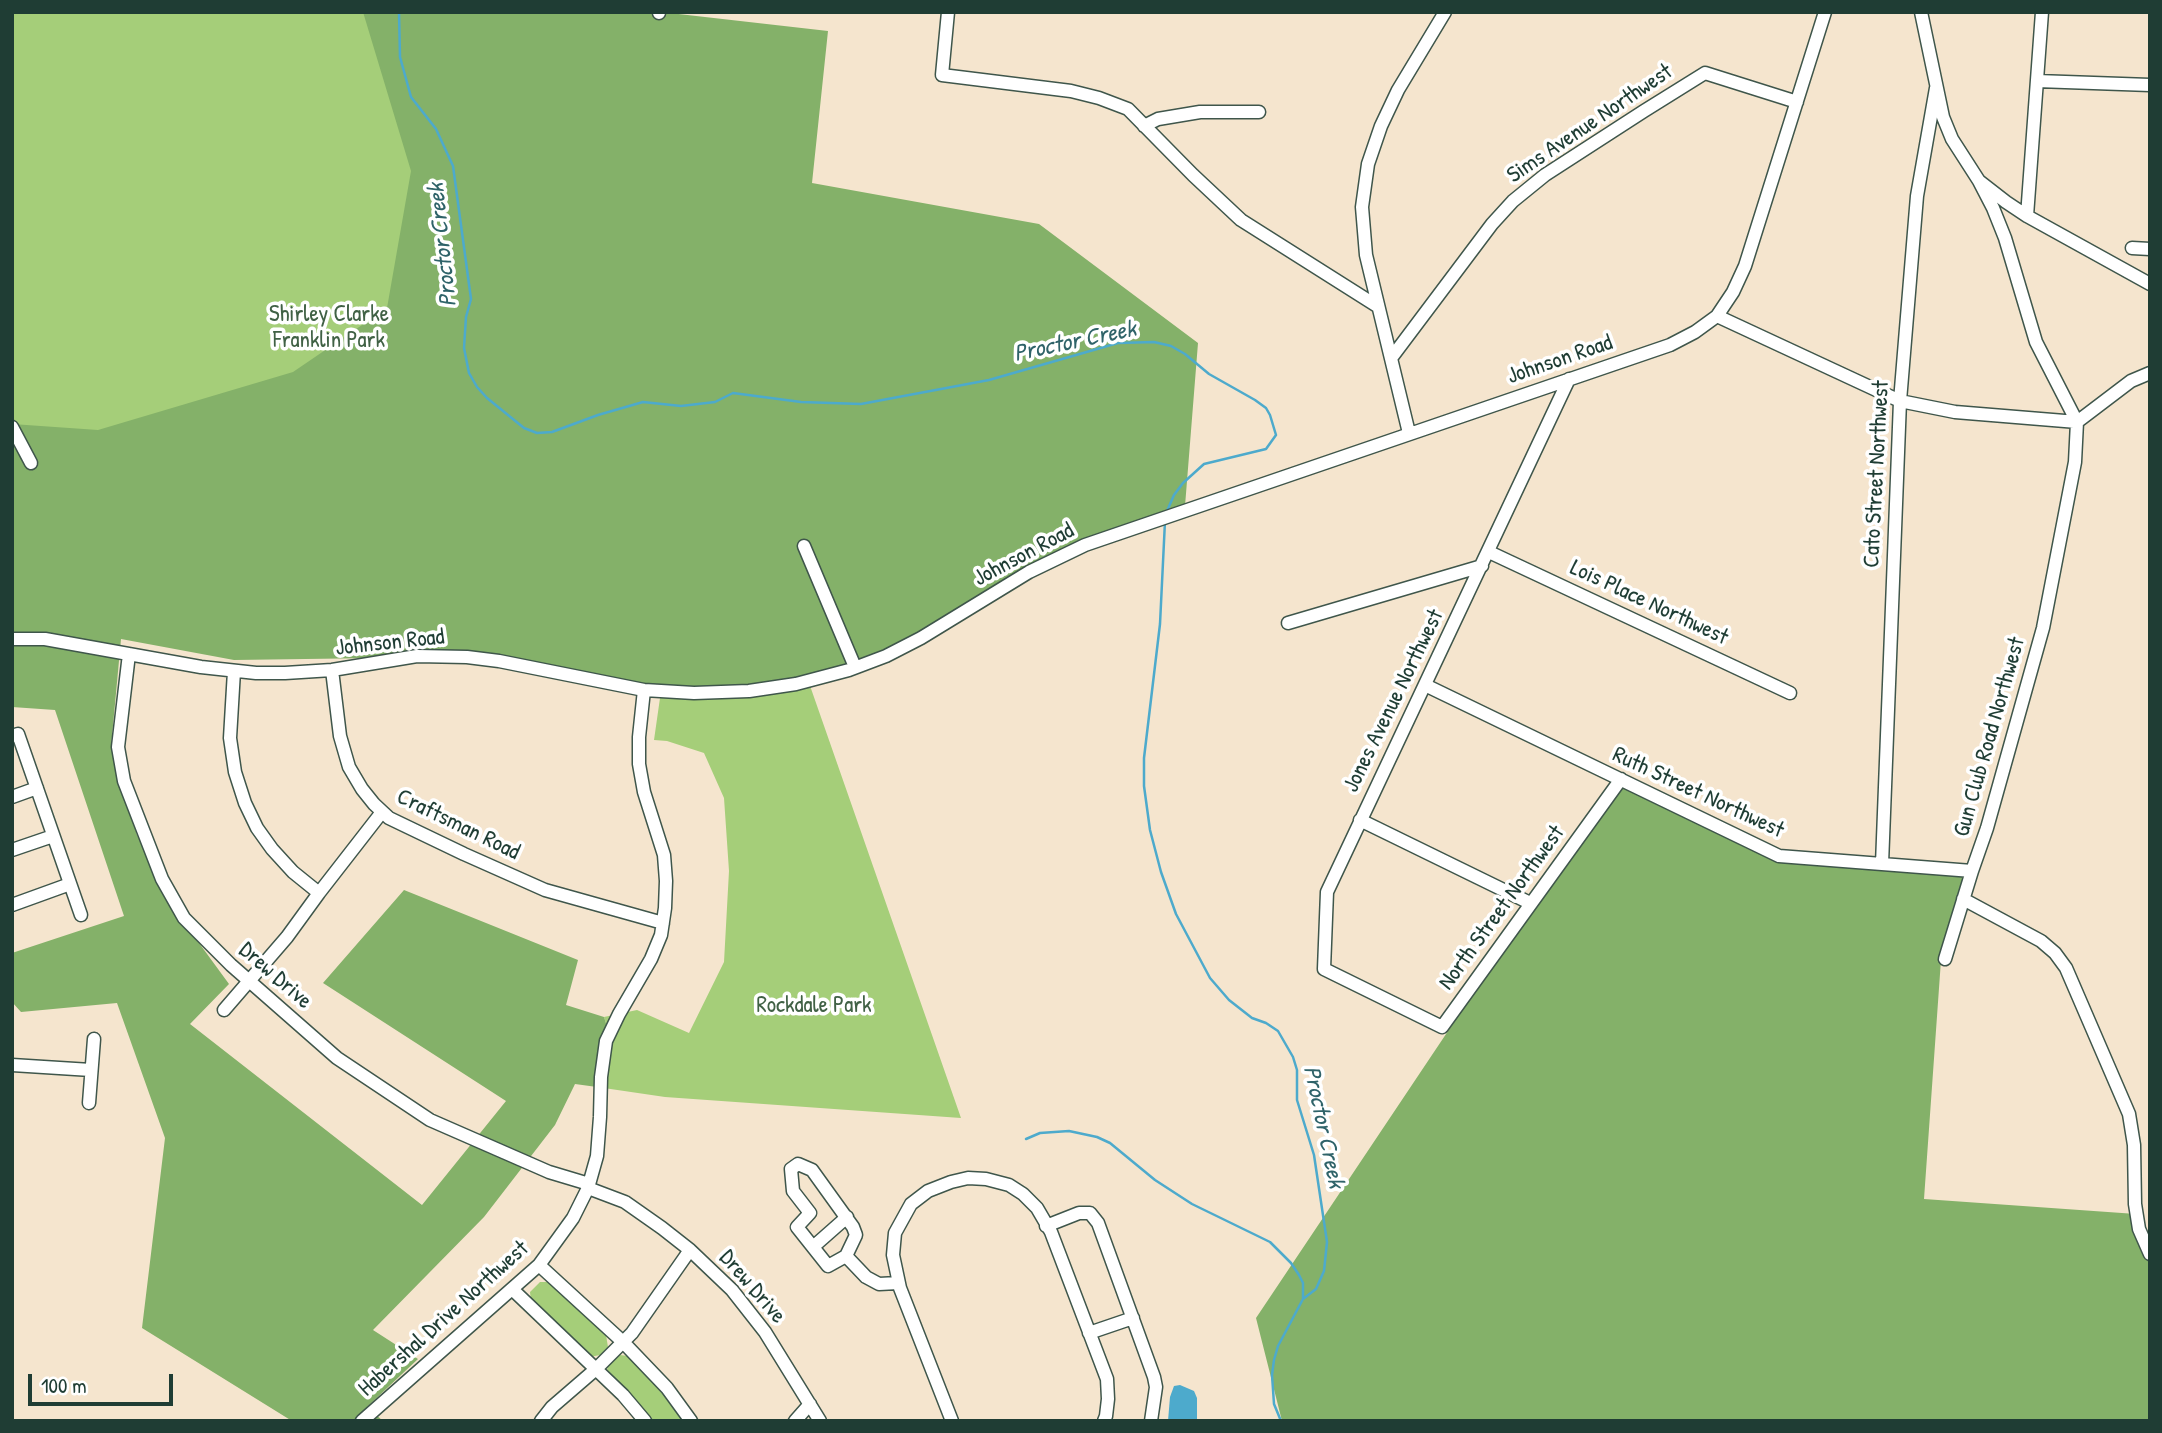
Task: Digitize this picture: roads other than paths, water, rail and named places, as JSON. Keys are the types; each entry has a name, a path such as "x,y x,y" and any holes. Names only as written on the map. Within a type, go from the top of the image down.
{"street":[{"path":"948,12 942,75 1071,91 1128,109 1241,220 1377,306"},
{"path":"1409,433 1366,255 1362,207 1368,164 1381,126 1398,90 1445,12"},
{"name":"Johnson Road","path":"12,639 45,639 234,671 285,673 332,670 418,656 467,657 644,690 694,693 749,691 796,684 855,667 921,638 1029,572 1085,545 1670,345 1695,332 1717,316 1733,292 1745,266 1825,12"},
{"path":"1921,12 1943,117 1952,139 1979,181 2027,216 2150,284"},
{"path":"2027,216 2042,12"},
{"name":"Sims Avenue Northwest","path":"1392,357 1492,224 1513,201 1545,175 1654,105 1705,73 1797,102"},
{"path":"2037,81 2150,85"},
{"name":"Cato Street Northwest","path":"1882,864 1900,401 1917,196 1936,88"},
{"path":"1144,126 1158,119 1200,112 1259,112"},
{"name":"Gun Club Road Northwest","path":"1945,959 1987,828 2043,628 2075,462 2077,422 2036,342 2006,238 1979,181"},
{"path":"2132,248 2150,249"},
{"path":"1717,316 1900,401 1955,412 2077,422 2131,382 2150,373"},
{"name":"Jones Avenue Northwest","path":"1403,1007 1324,969 1327,892 1569,380"},
{"path":"12,427 31,463"},
{"path":"804,546 855,667"},
{"name":"Lois Place Northwest","path":"1489,552 1790,693"},
{"path":"1289,623 1482,566"},
{"name":"Drew Drive","path":"129,654 118,747 124,781 162,879 184,918 215,951 337,1058 430,1120 625,1202 690,1250 732,1290 765,1332 820,1421"},
{"name":"Craftsman Road","path":"332,670 345,758 362,789 382,812 439,842 545,890 663,923"},
{"path":"234,671 230,738 235,772 245,803 257,828 272,849 293,872 319,893"},
{"name":"Ruth Street Northwest","path":"1425,685 1779,856 1972,871"},
{"name":"Habershal Drive Northwest","path":"362,1421 539,1265 573,1218 589,1186 597,1156 601,1077 606,1041 651,959 663,923 666,881 664,855 644,792 639,764 644,690"},
{"path":"12,736 18,734 81,915"},
{"name":"North Street Northwest","path":"1403,1007 1442,1027 1622,779"},
{"path":"12,797 37,788"},
{"path":"224,1010 287,937 382,812"},
{"path":"1360,820 1530,903"},
{"path":"12,850 53,836"},
{"path":"12,905 70,884"},
{"path":"1963,900 2040,941 2055,953 2066,968 2129,1114 2134,1145 2135,1204 2140,1229 2150,1254"},
{"path":"89,1103 94,1039"},
{"path":"12,1065 91,1070"},
{"path":"798,1164 812,1170 847,1217 856,1236 846,1256 828,1265 797,1227 810,1213 793,1191 791,1169 798,1164"},
{"path":"952,1421 898,1283 893,1255 895,1233 911,1204 928,1191 968,1178 1009,1185 1023,1194 1037,1208 1051,1232 1107,1379 1104,1421"},
{"path":"1046,1226 1079,1213 1090,1213 1098,1223 1156,1387 1150,1421"},
{"path":"813,1247 847,1217"},
{"path":"541,1421 552,1407 632,1333 690,1250"},
{"path":"846,1256 866,1277 879,1284 898,1283"},
{"path":"539,1265 623,1342 667,1388 691,1421"},
{"path":"512,1289 596,1369 645,1421"},
{"path":"1089,1333 1133,1318"},
{"path":"795,1421 810,1404"}],"water":[{"path":"1180,1385 1194,1391 1197,1398 1197,1421 1168,1421 1170,1397 1174,1386"}],"waterway":[{"name":"Proctor Creek","path":"399,12 400,57 411,97 436,129 453,166 471,299 466,317 464,348 469,373 487,398 524,428 537,433 552,432 643,402 681,406 715,402 733,393 801,402 861,404 989,380 1118,343 1154,342 1171,346 1185,354 1209,374 1266,408 1276,435 1266,449 1204,464 1183,483 1167,511"},
{"name":"Proctor Creek","path":"1165,521 1160,624 1144,758 1144,786 1150,830 1176,914 1210,978 1229,1000 1252,1018 1278,1031 1293,1057 1297,1070 1297,1100 1314,1155 1327,1242 1324,1271 1316,1289 1303,1299 1278,1346 1274,1360 1274,1404 1281,1421"},
{"path":"1026,1139 1040,1133 1069,1131 1097,1137 1110,1143 1155,1180 1192,1204 1270,1242 1299,1275 1303,1283 1303,1299"}],"park label":[{"name":"Shirley Clarke Franklin Park","path":"329,328"},
{"name":"Rockdale Park","path":"814,1006"}]}
